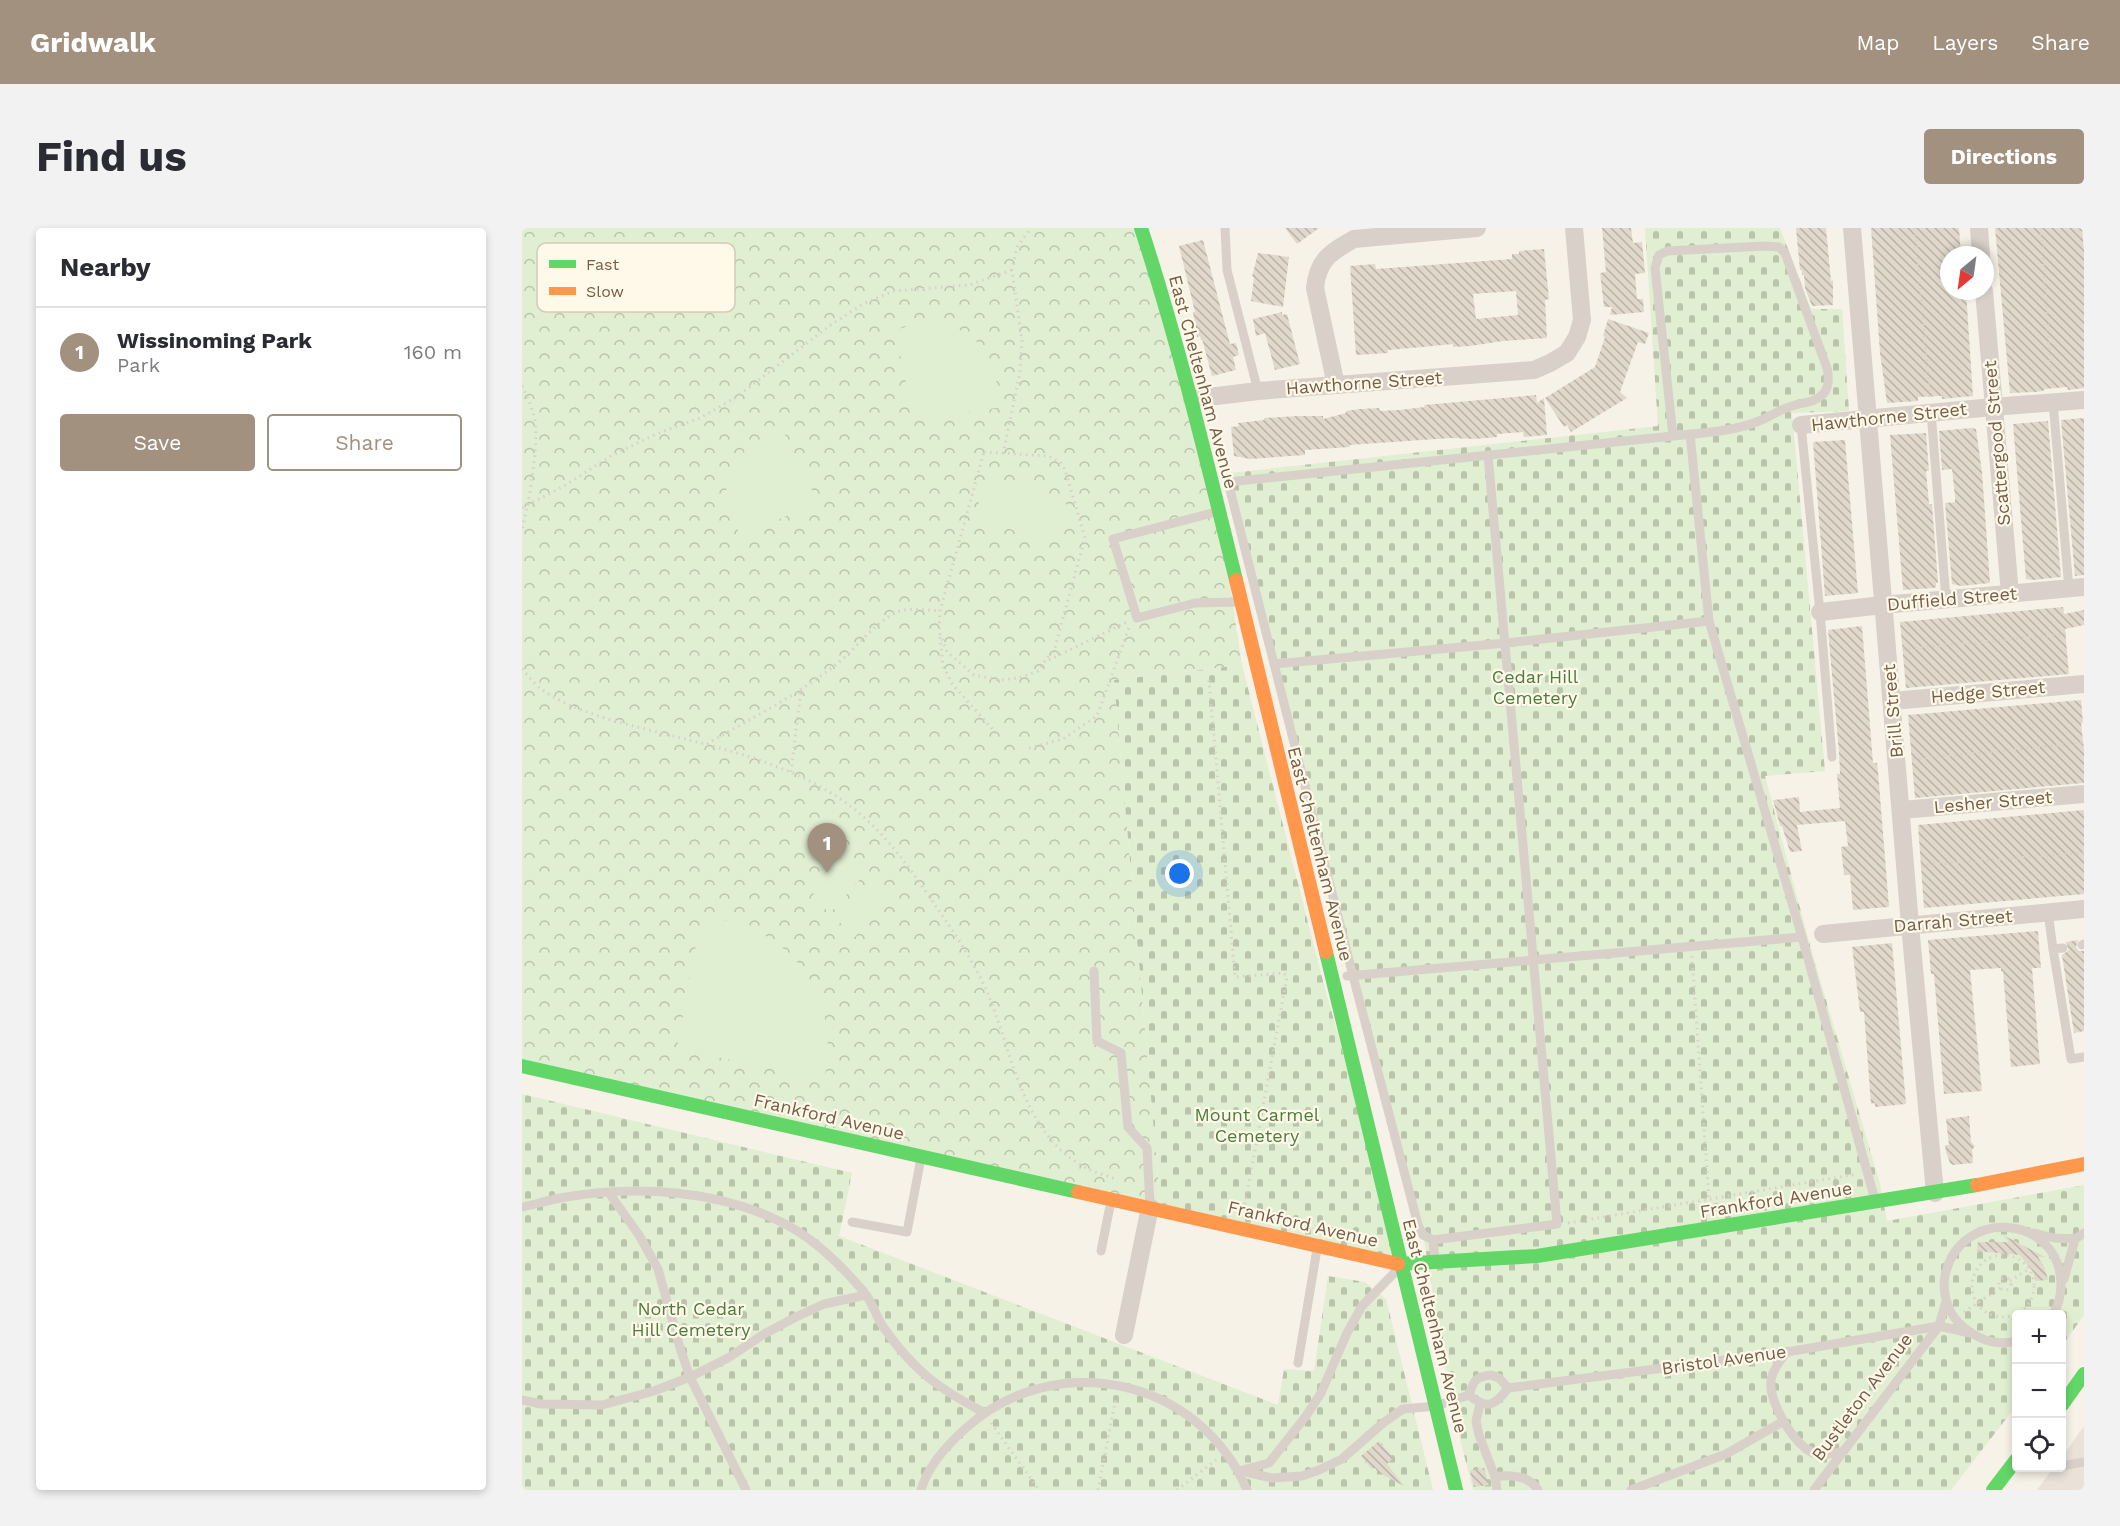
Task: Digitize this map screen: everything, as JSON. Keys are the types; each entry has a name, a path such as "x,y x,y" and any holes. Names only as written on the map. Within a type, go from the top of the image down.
{"main road":[{"name":"East Cheltenham Avenue","path":"1141,228 1192,399 1456,1490"},
{"name":"Frankford Avenue","path":"522,1066 1402,1265 1537,1256 1935,1193 2084,1164"},
{"path":"2066,1398 2084,1374"},
{"path":"1994,1490 2012,1468"}],"street":[{"path":"1336,385 1315,288 1316,275 1321,263 1354,239 1477,228"},
{"name":"Hawthorne Street","path":"1192,399 1258,391 1537,369 1567,353 1577,337 1582,320 1574,228"},
{"name":"Brill Street","path":"1852,228 1910,925 1935,1193"},
{"path":"1979,228 1980,246"},
{"name":"Scattergood Street","path":"1985,300 2010,594"},
{"name":"Hawthorne Street","path":"1801,425 1994,406 2084,400"},
{"name":"Duffield Street","path":"1820,612 1883,604 2076,588"},
{"name":"Hedge Street","path":"1892,701 2084,684"},
{"name":"Lesher Street","path":"1902,810 2084,794"},
{"name":"Darrah Street","path":"1823,934 2084,909"},
{"path":"1124,1335 1150,1207"}],"lane":[{"path":"1225,228 1227,270 1258,391"},
{"path":"1488,455 1557,1224 1433,1240 1423,1235 1418,1225 1228,482 1488,455 1672,436 1734,428 1759,421 1789,406 1815,400 1826,389 1829,376 1785,253 1779,247 1667,251 1659,255 1655,268 1672,436"},
{"path":"2054,402 2076,588"},
{"path":"1931,412 1946,599"},
{"path":"1801,425 1832,757"},
{"path":"1690,434 1709,621 1802,937 1875,1203"},
{"path":"1219,512 1113,539 1137,618 1195,603 1241,602"},
{"path":"1274,664 1506,643 1709,621"},
{"path":"2048,912 2058,949 2071,1059 2084,1057"},
{"path":"1332,978 1802,937"},
{"path":"1094,970 1097,1041 1121,1053 1128,1127 1147,1148 1150,1207"},
{"path":"852,1222 907,1232 921,1156"},
{"path":"609,1193 639,1235 658,1269 690,1377 746,1490"},
{"path":"522,1207 566,1197 609,1193 680,1194 752,1210 785,1224 818,1245 845,1270 866,1295 882,1326 924,1376 950,1395 984,1412"},
{"path":"1101,1251 1112,1198"},
{"path":"1970,1333 1954,1318 1946,1301 1944,1282 1948,1264 1964,1241 1971,1235 1989,1228 2007,1226 2054,1238 2075,1239 2084,1233"},
{"path":"2026,1231 2042,1241 2054,1255 2061,1274 2061,1294"},
{"path":"2055,1310 2075,1239"},
{"path":"1433,1240 1435,1263"},
{"path":"1298,1363 1318,1247"},
{"path":"1239,1471 1269,1463 1321,1393 1347,1333 1362,1306 1402,1265"},
{"path":"522,1400 541,1404 602,1405 654,1391 690,1377 728,1358 764,1334 824,1304 866,1295"},
{"path":"1946,1301 1939,1326 1970,1333 1988,1341 2012,1342"},
{"name":"Bristol Avenue","path":"1508,1388 1787,1352 1939,1326"},
{"name":"Bustleton Avenue","path":"1814,1490 1939,1326"},
{"path":"1787,1352 1775,1368 1771,1382 1773,1397 1784,1421 1799,1443 1816,1454 1833,1454 1844,1451"},
{"path":"1491,1375 1499,1378 1508,1388 1501,1398 1490,1405 1480,1404 1469,1395 1474,1381 1480,1376 1491,1375"},
{"path":"921,1490 948,1444 984,1412 1026,1391 1072,1382 1119,1385 1160,1398 1196,1421 1227,1452 1247,1490"},
{"path":"1239,1471 1272,1478 1302,1476 1342,1459 1402,1409 1436,1406 1469,1395"},
{"path":"1480,1404 1476,1422 1495,1477 1497,1490"},
{"path":"1631,1490 1726,1454 1784,1421"},
{"path":"2066,1465 2084,1462"},
{"path":"1495,1477 1522,1478 1534,1484 1538,1490"}],"path":[{"path":"1004,454 1020,372 1022,341 1012,270 1017,248 1031,228"},
{"path":"1915,228 1931,412"},
{"path":"2041,228 2054,402"},
{"path":"522,508 564,486 611,456 656,434 700,418 735,398 832,324 863,304 894,291 969,285 1012,270"},
{"path":"522,386 532,410 536,430 528,503 522,530"},
{"path":"939,632 947,652 974,675 999,680 1019,678 1038,671 1046,661 1055,647 1085,538 1065,470 1060,462 1048,456 984,452 940,611 939,632 943,666 953,685 996,733"},
{"path":"707,744 801,689 839,662 894,614 906,610 940,611"},
{"path":"1029,748 1063,739 1097,716 1132,620 1046,661"},
{"path":"1887,650 2068,634"},
{"path":"522,669 540,688 601,717 707,744 791,772 823,788 878,829 905,860 957,937 987,994 1019,1085 1040,1124 1060,1150 1086,1168 1118,1179"},
{"path":"1209,680 1235,977 1284,973 1287,977 1240,1228"},
{"path":"791,772 801,689"},
{"path":"1897,760 2084,743"},
{"path":"1906,866 2084,853"},
{"path":"1692,946 1709,1200"},
{"path":"1557,1224 1856,1174"},
{"path":"2007,1255 2017,1258 2029,1269 2034,1281 2034,1291 2031,1300 2017,1314 1998,1316 1988,1313 1978,1303 1972,1287 1978,1267 1986,1260 2007,1255"},
{"path":"2000,1288 2001,1280 2010,1281 2029,1269"},
{"path":"2000,1288 2007,1290 2010,1287 2010,1281"},
{"path":"1954,1318 2000,1288"},
{"path":"1098,1490 1119,1385"},
{"path":"984,1412 1039,1490"},
{"path":"1177,1490 1227,1452"}],"shaded area":[{"path":"2084,1426 2084,1490 2037,1490 2050,1472 2066,1472 2066,1451"}],"green space":[{"path":"522,228 1141,228 1219,512 1242,665 1114,680 1161,1210 522,1066"},
{"name":"Cedar Hill Cemetery","path":"1645,228 1780,228 1811,309 1842,309 1849,411 1792,413 1825,771 1765,776 1808,938 1880,1184 1887,1221 2084,1185 2084,1315 2066,1340 2066,1310 2012,1310 2012,1411 1951,1490 1473,1490 1451,1404 1422,1227 1278,672 1230,473 1658,426"},
{"path":"931,322 948,325 962,331 984,349 995,375 996,408 914,421 895,330"},
{"path":"785,434 817,501 743,537 732,521 727,504 726,487 730,472 738,458 750,447 766,439"},
{"path":"994,479 1062,497 1068,508 1062,534 1051,540 983,522 977,510 983,486"},
{"name":"Mount Carmel Cemetery","path":"1242,665 1323,981 1402,1265 1161,1210 1114,680"},
{"path":"847,858 865,874 830,913 811,897"},
{"path":"871,880 890,897 855,937 836,919"},
{"path":"701,917 732,922 760,933 784,949 803,969 817,992 825,1020 828,1049 824,1081 677,1048"},
{"name":"North Cedar Hill Cemetery","path":"522,1094 852,1173 839,1236 1278,1405 1284,1369 1314,1371 1328,1276 1365,1282 1386,1299 1433,1490 522,1490"}],"building":[{"path":"1285,228 1319,228 1297,244"},
{"path":"1602,228 1631,228 1633,243 1642,242 1645,273 1635,274 1637,299 1643,299 1644,312 1610,315 1612,307 1604,307 1600,273 1606,272"},
{"path":"1796,228 1826,228 1831,281 1833,280 1833,305 1812,306 1805,288 1804,275 1800,270"},
{"path":"1871,228 1959,228 1960,246 1940,246 1940,300 1967,300 1973,396 1942,399 1942,396 1918,397 1918,401 1887,403 1880,353"},
{"path":"1995,228 2082,228 2084,388 2068,390 2067,387 2010,393"},
{"path":"1203,240 1230,344 1236,343 1239,355 1233,357 1236,370 1212,376 1202,339 1200,336 1197,337 1193,312 1195,312 1179,246"},
{"path":"1544,249 1549,299 1545,300 1547,338 1470,346 1453,347 1453,344 1356,355 1350,266 1375,264 1376,269 1512,259 1512,254 1519,254 1519,251","holes":["1516,291 1518,315 1476,319 1473,294"]},
{"path":"1258,253 1289,257 1283,307 1251,301 1254,277 1252,277"},
{"path":"1282,312 1282,315 1287,314 1300,364 1275,370 1265,333 1256,336 1253,319"},
{"path":"1608,319 1649,333 1645,344 1638,342 1620,392 1627,398 1571,432 1567,425 1564,427 1545,398 1595,367 1605,337 1603,336"},
{"path":"1536,395 1537,403 1544,398 1547,435 1524,437 1523,432 1475,439 1451,438 1349,445 1350,447 1305,450 1305,455 1250,459 1234,456 1231,427 1239,426 1238,423 1264,420 1264,418 1297,416 1323,416 1323,419 1360,409 1399,410 1425,407 1424,405"},
{"path":"2084,418 2084,575 2075,576 2061,420"},
{"path":"2048,421 2061,577 2033,580 2026,579 2013,424"},
{"path":"1976,429 1982,472 1990,583 1961,586 1952,584 1945,503 1955,502 1955,497 1952,469 1942,470 1939,431"},
{"path":"1926,433 1929,471 1926,471 1929,504 1932,504 1938,583 1934,588 1903,590 1890,435"},
{"path":"1845,440 1858,593 1825,596 1813,442"},
{"path":"2063,607 2064,614 2084,610 2084,625 2065,629 2069,674 1906,688 1900,622"},
{"path":"1862,626 1873,763 1877,763 1878,771 1889,907 1853,910 1850,875 1844,875 1841,847 1848,846 1845,821 1797,825 1802,851 1790,852 1773,800 1799,797 1800,812 1840,808 1837,774 1840,774 1839,752 1828,630"},
{"path":"2081,700 2084,783 1915,798 1908,715"},
{"path":"2084,810 2084,894 1924,908 1918,825"},
{"path":"2038,931 2041,968 2032,968 2040,1064 2011,1067 2001,968 1970,970 1982,1091 1944,1094 1934,974 1931,974 1928,940"},
{"path":"2078,940 2076,947 2079,951 2084,951 2084,1031 2074,1033 2062,955 2069,950 2066,942"},
{"path":"1892,943 1906,1104 1875,1107 1875,1103 1871,1104 1864,1012 1860,1012 1852,947"},
{"path":"1969,1116 1971,1142 1975,1146 1972,1150 1973,1163 1953,1165 1946,1152 1945,1145 1949,1145 1946,1119"},
{"path":"2003,1235 2045,1257 2038,1257 2048,1280 2035,1281 2034,1273 2020,1255 1977,1251 1978,1242 2009,1242"},
{"path":"1379,1441 1393,1458 1387,1464 1404,1486 1378,1472 1375,1468 1372,1469 1361,1456"},
{"path":"1484,1468 1489,1485 1474,1487 1470,1471"}],"traffic: fast":[{"path":"1141,228 1180,359 1236,580"},
{"path":"1326,952 1456,1490"},
{"path":"522,1066 1078,1192"},
{"path":"1398,1264 1537,1256 1977,1185"},
{"path":"2066,1399 2084,1374"},
{"path":"1993,1490 2012,1465"}],"traffic: slow":[{"path":"1236,580 1326,952"},
{"path":"1977,1185 2084,1164"},
{"path":"1078,1192 1398,1264"}],"place":[{"name":"Wissinoming Park","path":"827,873"}]}
